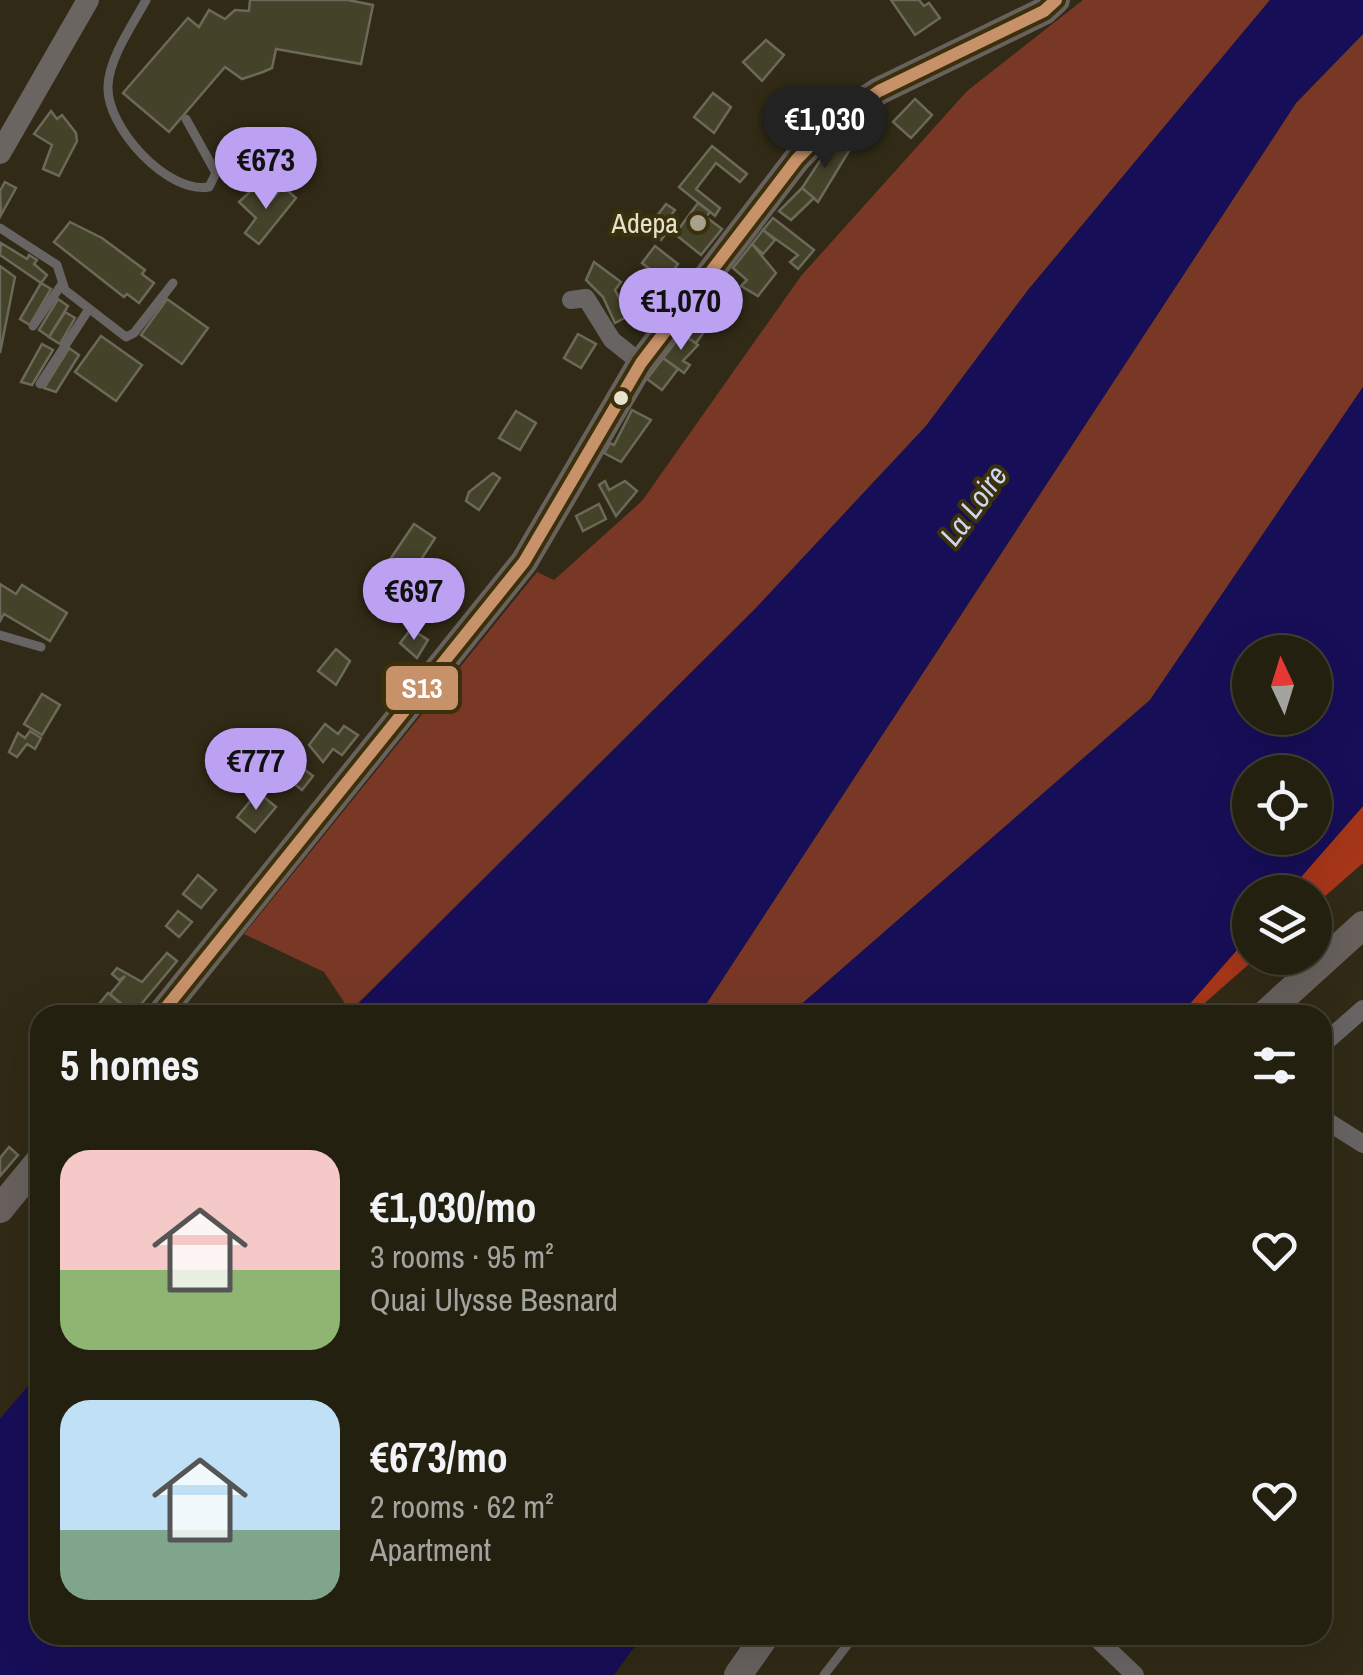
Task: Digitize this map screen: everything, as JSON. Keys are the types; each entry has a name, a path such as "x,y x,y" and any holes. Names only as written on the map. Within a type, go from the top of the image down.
{"main road":[{"path":"168,1005 524,562 641,363 798,159 836,120 879,91 1044,11 1056,0"},
{"path":"1275,1005 1363,924"},
{"path":"0,1209 30,1172"},
{"path":"738,1675 759,1645"}],"street":[{"path":"0,153 88,0"},
{"path":"571,300 586,298 612,340 641,363"},
{"path":"1332,1036 1363,1009"},
{"path":"1332,1124 1363,1144"},
{"path":"1102,1645 1134,1675"}],"lane":[{"path":"146,0 107,81 113,114 171,181 186,189 209,188 216,173 186,119"},
{"path":"0,228 57,265 62,284 122,335 130,336 173,283"},
{"path":"33,326 62,284"},
{"path":"40,384 88,308"},
{"path":"0,636 40,647"},
{"path":"824,1675 846,1645"}],"shaded area":[{"path":"1083,0 1270,0 1028,290 926,426 755,609 356,1005 346,1005 324,972 244,934 537,572 554,580 642,501 801,276 967,91"},
{"path":"1363,34 1363,387 1150,700 800,1005 706,1005 1296,103"},
{"path":"1363,806 1363,863 1332,890 1332,875 1303,875 1320,855 1332,855 1332,842"},
{"path":"1232,956 1232,975 1237,975 1202,1005 1189,1005"}],"water":[{"name":"La Loire","path":"1270,0 1363,0 1363,34 1296,103 706,1005 357,1005 755,609 926,426 1028,290"},
{"path":"1363,387 1363,806 1332,842 1332,755 1232,755 1232,855 1320,855 1303,875 1232,875 1232,956 1189,1005 800,1005 1150,700"},
{"path":"30,1384 30,1645 636,1645 614,1675 0,1675 0,1419"}],"building":[{"path":"250,0 348,0 373,5 361,64 276,49 272,68 263,72 242,79 225,67 169,132 123,93 188,18 199,27 209,10 225,19 235,10 249,11"},
{"path":"891,0 919,0 924,6 929,3 940,18 915,35"},
{"path":"766,40 784,55 762,81 743,62"},
{"path":"713,93 731,107 714,133 694,117"},
{"path":"915,99 932,115 911,138 893,122"},
{"path":"51,111 57,119 62,115 76,133 77,141 59,176 43,169 52,145 34,134"},
{"path":"833,141 849,151 818,202 802,188"},
{"path":"712,146 747,174 740,182 716,163 696,189 720,208 715,216 679,187"},
{"path":"5,182 16,188 1,215 0,191"},
{"path":"283,187 296,198 259,244 245,233 256,218 239,202 254,188 271,201"},
{"path":"802,188 814,198 791,220 779,211"},
{"name":"Adepa","path":"698,203 710,212 706,217 722,229 701,255 675,234"},
{"path":"666,204 675,210 661,228 665,235 661,240 647,229"},
{"path":"773,218 814,250 798,269 790,262 798,255 763,230"},
{"path":"70,222 102,238 145,270 142,274 154,283 139,303 127,294 124,297 54,242"},
{"path":"763,230 775,240 763,254 752,244"},
{"path":"1,243 27,259 29,255 37,260 34,264 47,275 41,283 0,255"},
{"path":"752,244 776,273 758,296 741,286 747,280 733,268"},
{"path":"655,246 678,264 665,281 642,263"},
{"path":"594,262 621,282 615,290 628,316 615,323 603,297 586,280"},
{"path":"0,266 15,277 0,353"},
{"path":"639,275 668,297 663,303 631,286"},
{"path":"41,283 51,289 30,325 20,319"},
{"path":"720,285 737,297 719,321 702,308"},
{"path":"58,299 68,306 49,337 39,330"},
{"path":"167,299 208,328 182,364 141,335"},
{"path":"702,308 714,318 696,343 682,334"},
{"path":"65,312 75,318 60,344 49,337"},
{"path":"578,334 596,344 581,368 564,358"},
{"path":"682,334 698,345 683,361 690,365 684,373 663,358"},
{"path":"101,336 142,365 116,401 75,372"},
{"path":"42,344 53,350 32,385 21,382"},
{"path":"69,348 79,355 56,392 44,388"},
{"path":"663,358 678,369 662,390 647,379"},
{"path":"632,410 651,420 621,462 604,453 610,443 614,445"},
{"path":"516,411 536,423 520,450 499,438"},
{"path":"493,473 500,478 479,510 466,501 469,492"},
{"path":"605,481 609,490 625,481 637,491 616,516 599,485"},
{"path":"599,504 606,519 583,531 576,516"},
{"path":"414,524 435,538 411,575 389,561"},
{"path":"0,584 16,594 22,585 67,613 50,641 4,614 0,621"},
{"path":"411,629 428,640 417,658 400,643"},
{"path":"336,649 350,661 336,685 318,671"},
{"path":"42,694 60,705 42,735 24,724"},
{"path":"325,724 338,734 344,726 358,735 342,755 333,749 323,762 309,745"},
{"path":"30,731 41,738 35,749 27,744 17,757 9,752 18,733 25,738"},
{"path":"300,766 313,776 302,790 289,780"},
{"path":"264,797 276,807 255,832 237,817 252,799 259,804"},
{"path":"198,875 216,890 201,908 183,894"},
{"path":"178,911 192,922 179,937 166,926"},
{"path":"167,953 177,961 140,1005 123,1005 110,994 125,976 119,980 112,974 117,968 142,982"},
{"path":"108,993 122,1005 98,1005"},
{"path":"9,1147 18,1155 0,1176 0,1158"}],"transit line":[{"name":"S13","path":"168,1005 524,562 641,363 797,159 835,120 879,91 1044,11 1056,0"}],"place":[{"name":"Adepa","path":"698,223"}]}
